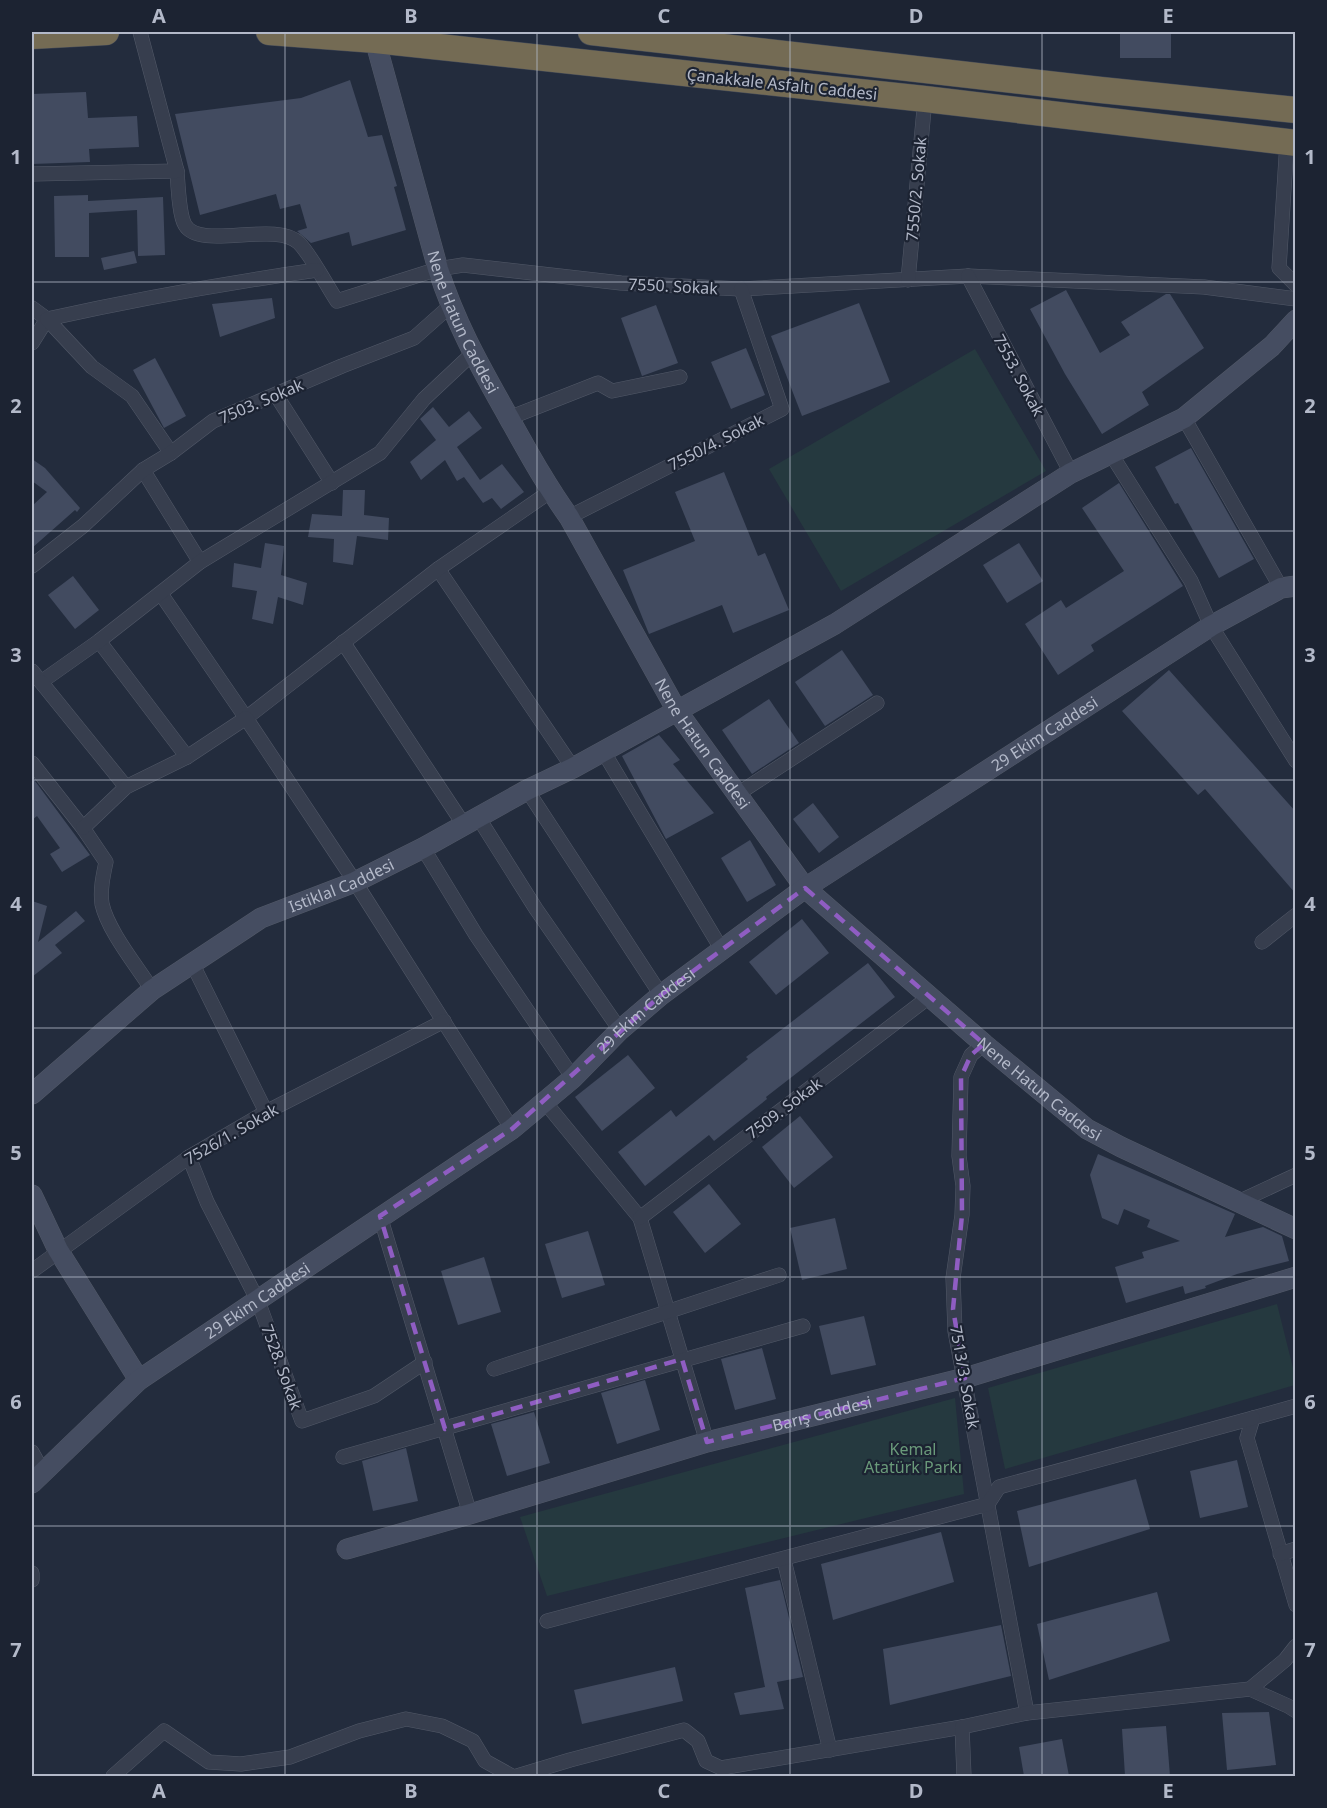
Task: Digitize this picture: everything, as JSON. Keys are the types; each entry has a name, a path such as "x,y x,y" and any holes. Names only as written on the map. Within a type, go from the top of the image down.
{"highway":[{"path":"32,36 106,32"},
{"name":"Çanakkale Asfaltı Caddesi","path":"269,32 375,40 924,99 1291,142"},
{"name":"Çanakkale Asfaltı Caddesi","path":"591,32 1296,110"}],"street":[{"path":"32,342 47,319 192,289 317,270 299,242 280,234 197,236 185,226 179,200 177,171 140,32"},
{"name":"Nene Hatun Caddesi","path":"375,40 438,269 450,306 473,353 551,491 569,516 677,711 805,888 984,1044 1088,1129 1296,1229"},
{"name":"7550/2. Sokak","path":"908,280 924,99"},
{"path":"1291,142 1279,268 1296,285"},
{"path":"32,174 177,171"},
{"name":"7550. Sokak","path":"317,270 337,301 438,269 463,265 621,283 741,289 968,276 1204,287 1296,299"},
{"name":"7553. Sokak","path":"968,276 1071,473"},
{"name":"7550/4. Sokak","path":"569,516 782,409 741,289"},
{"name":"7503. Sokak","path":"32,566 83,526 143,470 171,453 213,421 414,338 450,306"},
{"path":"32,308 47,319 92,367 132,396 171,453"},
{"name":"Istiklal Caddesi","path":"34,1088 152,990 261,918 356,882 423,848 835,624 1071,473 1184,418 1272,346 1296,320"},
{"path":"126,787 36,677 99,641 200,562 380,453 424,399 473,353"},
{"path":"509,418 598,382 612,391 680,377"},
{"path":"276,395 332,483"},
{"path":"1184,418 1288,587"},
{"path":"1111,454 1191,581 1211,626 1296,762"},
{"path":"143,470 200,562"},
{"path":"83,828 126,787 187,757 246,718 438,569 551,491"},
{"path":"438,569 573,768"},
{"name":"29 Ekim Caddesi","path":"37,1478 139,1380 512,1129 573,1078 620,1030 661,995 805,888 1211,626 1288,587"},
{"path":"161,594 356,882 512,1129"},
{"path":"99,641 187,757"},
{"path":"343,642 536,909 620,1030"},
{"path":"736,795 878,703"},
{"path":"603,751 722,950"},
{"path":"32,763 83,828 106,862 101,888 102,903 108,921 152,990"},
{"path":"527,790 661,995"},
{"path":"423,848 476,935 573,1078"},
{"path":"1262,942 1296,915"},
{"path":"192,963 266,1112"},
{"name":"7509. Sokak","path":"640,1218 929,997"},
{"name":"7526/1. Sokak","path":"32,1271 189,1157 266,1112 444,1021"},
{"name":"7513/3. Sokak","path":"984,1044 971,1055 962,1077 959,1156 963,1186 962,1215 953,1278 955,1331 1028,1713"},
{"path":"544,1101 640,1218 707,1442"},
{"name":"7528. Sokak","path":"189,1157 207,1202 258,1301 302,1421 374,1396 425,1362"},
{"path":"1238,1202 1296,1175"},
{"path":"32,1195 58,1250 139,1380"},
{"path":"380,1216 470,1514"},
{"path":"494,1369 779,1275"},
{"name":"Barış Caddesi","path":"347,1549 707,1442 965,1378 1296,1277"},
{"path":"343,1457 803,1326"},
{"path":"547,1621 784,1560 988,1503 999,1487 1296,1406"},
{"path":"1253,1418 1246,1438 1296,1605"},
{"path":"32,1452 37,1478"},
{"path":"1280,1554 1296,1549"},
{"path":"784,1560 830,1750"},
{"path":"32,1573 32,1580"},
{"path":"1250,1689 1285,1660 1296,1646"},
{"path":"517,1776 684,1730 698,1741 706,1761 721,1768 962,1727 1028,1713 1250,1689 1296,1711"},
{"path":"113,1776 164,1731 209,1762 241,1764 290,1756 359,1731 406,1719 442,1726 473,1741 485,1761 512,1776"},
{"path":"962,1727 964,1776"}],"highlighted area":[{"path":"805,888 984,1044 971,1055 961,1077 962,1215 953,1309 965,1378 707,1442 682,1359 445,1429 380,1216 512,1129 661,995"}],"green space":[{"path":"975,349 1046,471 841,591 769,469"},
{"name":"Kemal Atatürk Parkı","path":"1277,1304 1295,1376 1295,1385 1005,1469 988,1388"},
{"name":"Kemal Atatürk Parkı","path":"955,1398 964,1494 547,1596 520,1517"}],"building":[{"path":"1120,32 1171,32 1171,58 1120,58"},
{"path":"350,80 368,137 382,135 397,186 394,187 406,230 352,246 349,232 311,243 297,231 307,228 300,204 280,209 276,194 200,215 175,114 301,98"},
{"path":"86,92 88,118 137,116 139,147 89,149 90,162 32,164 32,94"},
{"path":"88,195 88,201 163,197 165,255 138,256 137,210 89,213 89,257 55,257 54,196"},
{"path":"134,251 137,263 104,270 101,258"},
{"path":"1066,290 1100,353 1130,335 1121,322 1166,294 1170,294 1204,348 1142,392 1149,405 1102,434 1065,374 1030,309"},
{"path":"272,298 275,318 220,337 212,304"},
{"path":"859,303 890,382 802,416 771,336"},
{"path":"656,305 678,363 642,376 621,318"},
{"path":"746,348 765,395 731,409 711,362"},
{"path":"155,358 186,416 164,428 133,370"},
{"path":"433,407 449,427 469,411 482,428 457,447 480,480 502,464 524,492 501,509 492,498 483,503 464,477 457,481 445,460 421,480 410,462 436,440 420,419"},
{"path":"1191,448 1254,559 1219,578 1178,503 1175,504 1155,467"},
{"path":"32,459 45,468 80,508 32,548 32,506 47,492 32,481"},
{"path":"724,472 758,556 765,553 789,610 733,633 722,605 649,634 623,570 695,541 675,492"},
{"path":"1119,483 1183,586 1091,645 1094,651 1058,675 1025,624 1061,600 1066,608 1124,571 1082,508"},
{"path":"343,490 365,490 364,515 389,518 388,540 357,536 353,565 333,562 334,539 308,537 312,514 342,516"},
{"path":"265,543 284,546 281,575 307,583 303,605 278,597 273,624 252,619 257,591 232,587 234,563 261,568"},
{"path":"1019,543 1043,581 1007,603 983,565"},
{"path":"73,576 99,610 75,629 48,595"},
{"path":"842,650 873,695 825,726 795,682"},
{"path":"1169,670 1296,812 1296,894 1205,789 1198,795 1122,711"},
{"path":"769,699 799,743 752,774 722,730"},
{"path":"659,735 680,760 673,764 714,813 666,839 622,756"},
{"path":"32,777 90,855 62,872 50,854 60,848 37,816 32,820"},
{"path":"813,803 839,837 819,853 793,819"},
{"path":"750,840 776,885 747,902 721,858"},
{"path":"32,901 47,906 38,942 76,911 85,921 55,945 62,953 32,977"},
{"path":"802,919 829,953 776,995 749,962"},
{"path":"868,963 895,997 766,1097 767,1099 714,1141 709,1135 645,1186 618,1152 671,1110 676,1117 748,1059 746,1057"},
{"path":"628,1055 655,1088 602,1131 575,1097"},
{"path":"800,1116 833,1157 794,1188 762,1147"},
{"path":"1098,1154 1235,1214 1225,1237 1263,1227 1282,1236 1289,1261 1237,1274 1205,1286 1206,1288 1185,1294 1183,1286 1126,1303 1115,1267 1144,1258 1142,1252 1180,1241 1147,1227 1150,1220 1124,1209 1118,1225 1102,1218 1090,1175"},
{"path":"709,1184 741,1224 705,1253 673,1212"},
{"path":"835,1218 847,1269 802,1280 790,1228"},
{"path":"588,1231 605,1285 562,1298 545,1244"},
{"path":"484,1257 501,1312 458,1325 441,1271"},
{"path":"864,1316 876,1365 831,1375 819,1326"},
{"path":"762,1348 776,1399 735,1410 721,1359"},
{"path":"645,1380 660,1430 617,1444 601,1393"},
{"path":"534,1412 550,1463 507,1476 491,1424"},
{"path":"406,1448 418,1501 373,1511 362,1461"},
{"path":"1237,1460 1248,1507 1200,1518 1190,1471"},
{"path":"1136,1479 1150,1529 1029,1567 1017,1511"},
{"path":"941,1532 954,1582 833,1620 821,1564"},
{"path":"780,1580 803,1677 777,1682 784,1709 740,1715 734,1693 765,1687 745,1588"},
{"path":"1157,1592 1170,1641 1049,1680 1037,1624"},
{"path":"1001,1625 1011,1676 890,1705 883,1649"},
{"path":"675,1667 683,1701 582,1724 574,1690"},
{"path":"1269,1712 1276,1765 1227,1770 1222,1713"},
{"path":"1166,1726 1170,1776 1125,1776 1122,1729"},
{"path":"1062,1739 1069,1776 1024,1776 1019,1747"}]}
